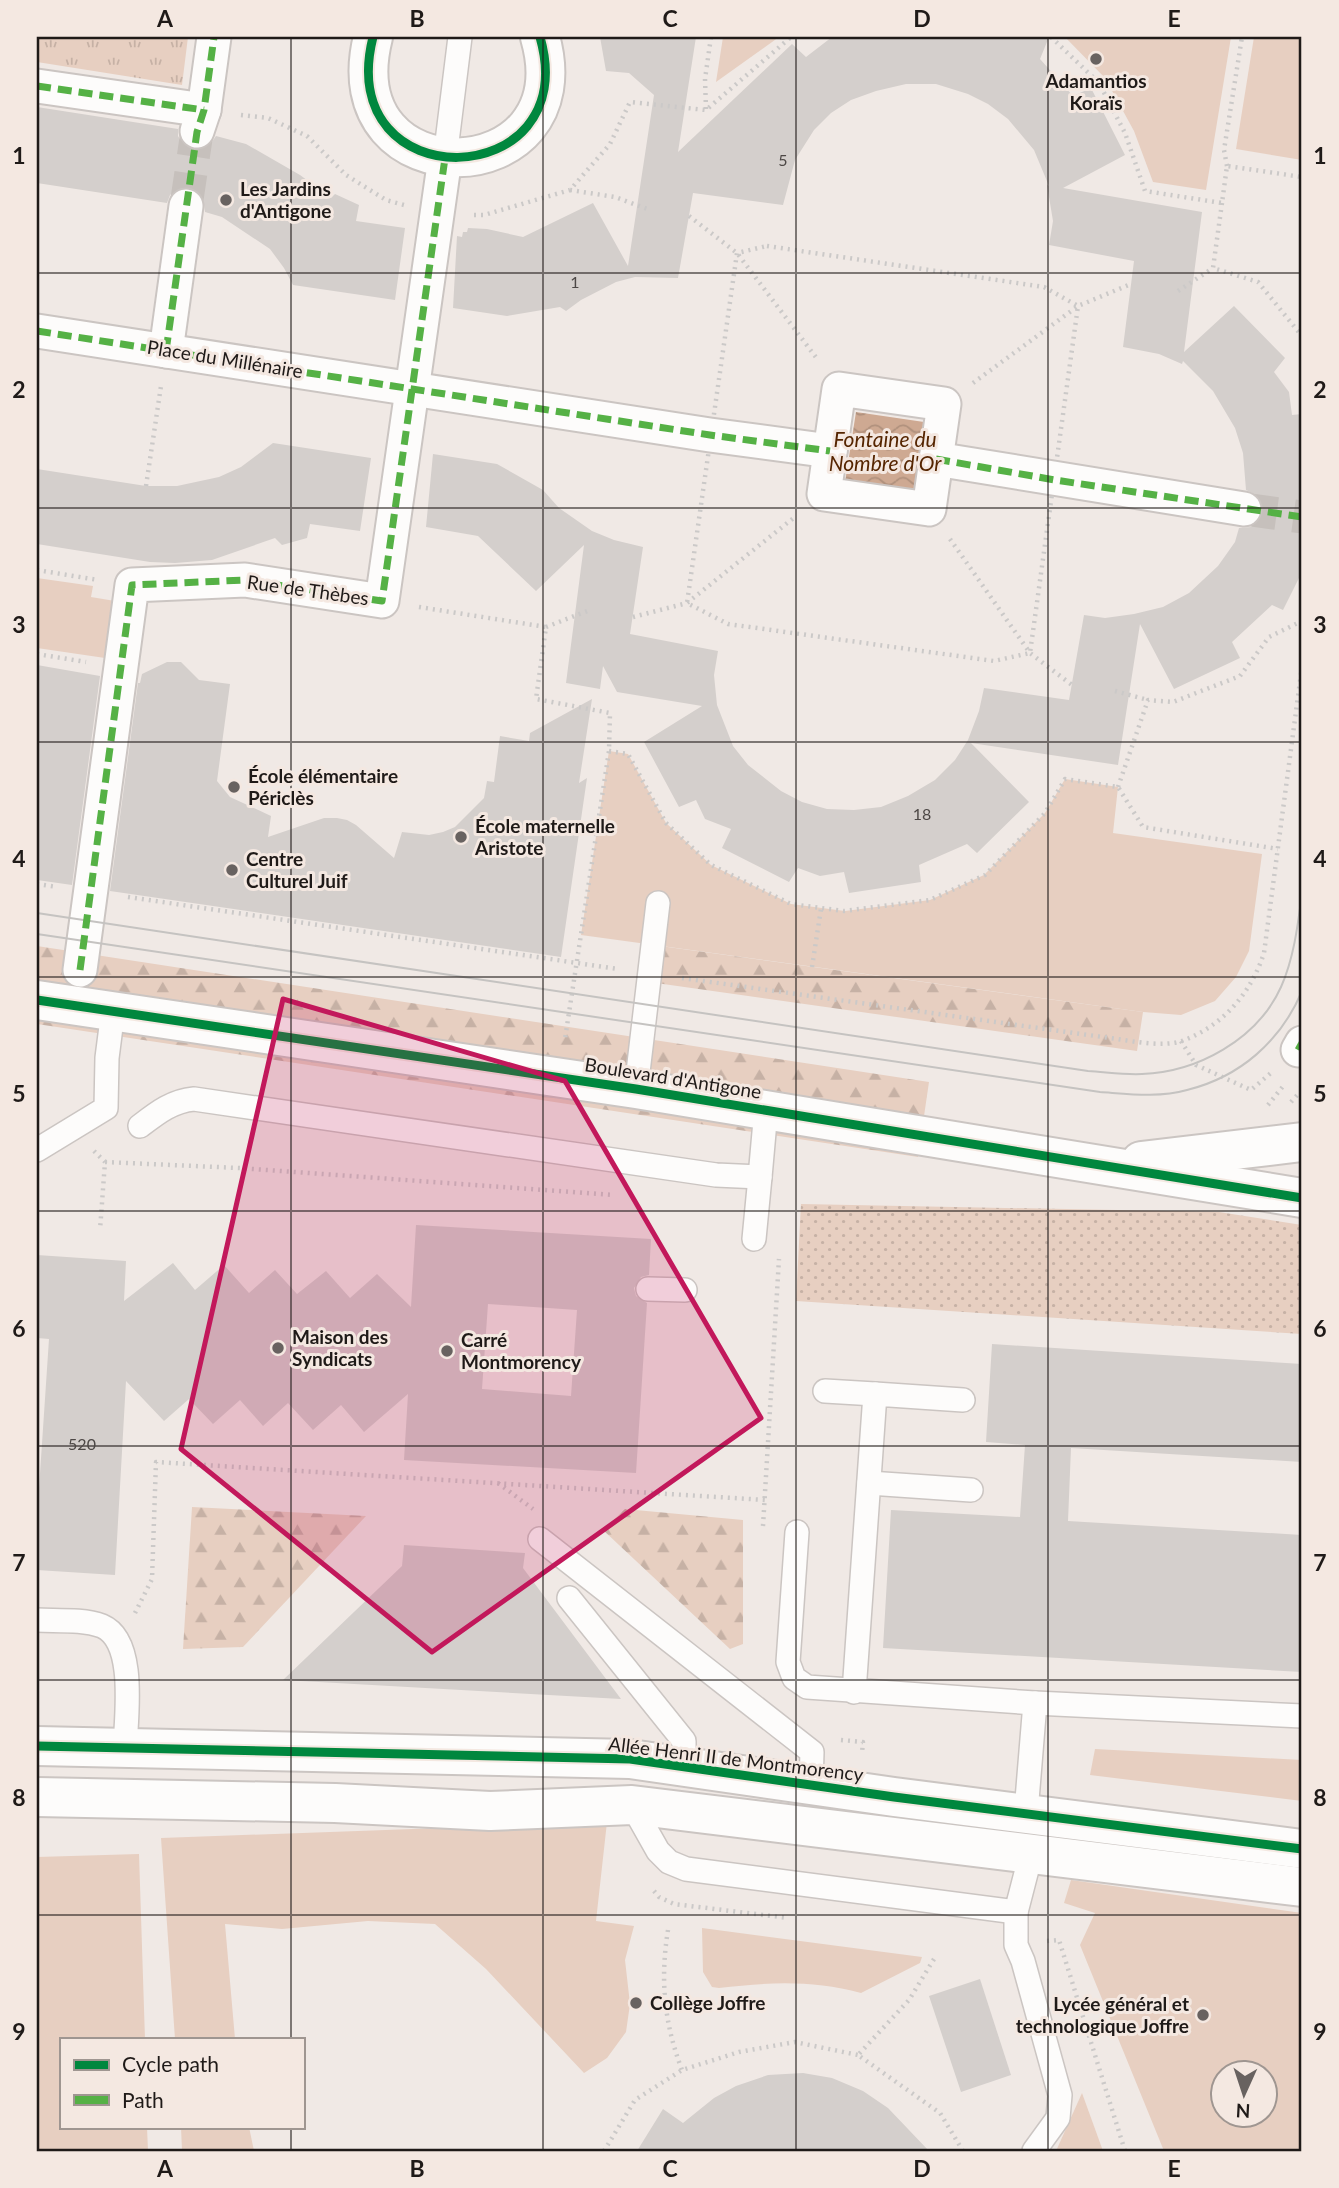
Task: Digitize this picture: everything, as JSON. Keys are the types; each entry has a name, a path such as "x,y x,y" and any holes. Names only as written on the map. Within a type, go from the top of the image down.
{"street":[{"path":"37,86 200,121 214,37"},
{"path":"373,37 368,58 368,82 374,104 385,124 402,140 422,152 444,158 468,158 491,152 512,140 528,124 540,103 546,81 546,57 540,37"},
{"name":"Rue de Thèbes","path":"80,970 132,585 245,580 382,601 444,158"},
{"path":"166,351 186,206"},
{"name":"Place du Millénaire","path":"37,331 710,435 830,451"},
{"path":"839,389 944,404 929,509 824,494 839,389"},
{"path":"936,459 1244,509"},
{"name":"Boulevard d'Antigone","path":"37,1000 766,1110 1302,1198"},
{"path":"1233,1149 1301,1101"},
{"path":"1102,1167 1302,1142"},
{"name":"Allée Henri II de Montmorency","path":"37,1746 630,1759 1302,1849"},
{"path":"37,1797 335,1802 490,1811 632,1805 1302,1888"}],"lane":[{"name":"Rue de Thèbes","path":"444,158 460,37"},
{"path":"636,1090 658,903"},
{"path":"37,1150 106,1108 107,1058 113,1011"},
{"path":"141,1126 167,1107 182,1100 194,1099 716,1175 760,1177"},
{"path":"754,1239 766,1110"},
{"path":"648,1289 685,1290"},
{"path":"825,1391 963,1400"},
{"path":"854,1692 875,1394"},
{"path":"869,1483 971,1490"},
{"path":"797,1532 788,1662 794,1678 807,1687 1035,1703 1302,1716"},
{"path":"540,1539 812,1752 811,1785"},
{"path":"569,1598 684,1741 684,1767"},
{"path":"37,1620 103,1627 120,1645 127,1679 125,1748"},
{"path":"1026,1812 1035,1703"},
{"path":"632,1805 658,1850 669,1862 686,1868 1016,1912"},
{"path":"1031,1854 1016,1912 1016,1945 1023,1961 1060,2095 1058,2118 1034,2151"}],"path":[{"path":"706,110 705,79 711,37"},
{"path":"1051,37 1099,83 1125,133 1145,191 1222,203"},
{"path":"1178,291 1213,268 1227,166 1224,150 1242,37"},
{"path":"1227,166 1302,177"},
{"path":"570,190 615,197 650,209"},
{"path":"689,216 737,253 839,389"},
{"path":"737,253 767,246 1044,287 1078,306"},
{"path":"1213,268 1258,282 1302,337"},
{"path":"944,404 1078,306 1131,284"},
{"path":"146,485 166,351"},
{"path":"633,617 687,603 824,494"},
{"path":"929,509 1030,653 1072,685"},
{"path":"382,601 546,627 590,610"},
{"path":"687,603 728,624 994,661 1030,653"},
{"path":"1115,691 1148,700 1173,702 1240,676 1269,637 1302,621"},
{"path":"546,627 536,699 610,712 609,751 564,1044"},
{"path":"37,654 121,668"},
{"path":"37,884 576,964 1117,1040 1150,1043 1181,1041 1219,1020 1236,1005 1258,972 1264,953 1302,666"},
{"path":"1118,787 1148,700"},
{"path":"609,751 628,754 666,823 711,865 791,904 821,909 845,911 930,900 985,875 1045,813 1065,779 1118,787 1143,827 1278,849"},
{"path":"812,967 821,909"},
{"path":"1181,1041 1196,1065 1251,1090 1300,1046"},
{"path":"104,1162 239,1168 621,1196"},
{"path":"100,1230 104,1176"},
{"path":"769,1424 779,1252"},
{"path":"120,1645 152,1579 156,1462 765,1500"},
{"path":"668,1930 663,1959 663,1989 667,2023 682,2070"},
{"path":"1059,1940 1125,2151"},
{"path":"858,2055 909,2000 934,1959"},
{"path":"604,2151 635,2099 682,2070 739,2052 795,2042 858,2055 940,2113 963,2151"}],"highlighted area":[{"path":"283,999 565,1081 761,1418 432,1652 181,1449"}],"green space":[{"path":"37,37 188,37 182,85 37,62"},
{"path":"723,37 779,37 716,82"},
{"path":"1065,37 1231,37 1206,190 1153,182 1134,131 1105,78"},
{"path":"1254,37 1302,37 1302,160 1236,149"},
{"path":"37,578 93,586 91,597 115,601 105,658 37,648"},
{"path":"609,751 628,754 666,823 711,865 791,904 845,911 930,900 984,875 1045,813 1065,779 1118,787 1113,833 1262,854 1249,951 1236,977 1215,1001 1181,1015 581,935"},
{"path":"653,945 1143,1012 1137,1051 649,982"},
{"path":"37,946 929,1082 918,1157 37,1024"},
{"path":"801,1204 1219,1212 1302,1225 1302,1334 796,1301"},
{"path":"192,1507 366,1516 243,1647 183,1649"},
{"path":"625,1509 743,1520 743,1644 730,1649 603,1530"},
{"path":"1095,1749 1302,1760 1302,1801 1090,1775"},
{"path":"607,1822 596,1921 634,1926 625,1960 630,2004 626,2032 607,2058 584,2073 486,1969 435,1924 368,1921 282,1929 225,1924 235,2038 175,2038 161,1838"},
{"path":"139,1854 145,2038 60,2038 60,2128 147,2128 148,2151 37,2151 37,1857"},
{"name":"Lycée général et technologique Joffre","path":"1071,1880 1302,1913 1302,2151 1164,2151 1080,1945 1095,1913 1064,1903"},
{"path":"702,1928 922,1957 920,1963 861,1993 790,1983 719,1988 712,1987 703,1972"},
{"path":"1082,2093 1103,2151 1056,2151"},
{"path":"181,2128 249,2128 254,2151 182,2151"}],"water":[{"name":"Fontaine du Nombre d'Or","path":"856,412 924,422 914,491 845,482"}],"building":[{"path":"600,37 696,37 678,152 792,44 806,57 832,37 1049,37 1040,59 1073,96 1091,88 1125,155 1063,188 1202,212 1184,352 1234,306 1285,358 1274,372 1289,392 1292,415 1302,414 1302,572 1283,610 1272,605 1232,642 1240,658 1174,689 1140,624 1118,765 971,743 1029,802 977,853 967,844 919,865 921,882 849,893 844,872 820,876 798,868 789,882 722,848 731,829 705,819 696,800 679,807 644,742 702,706 617,692 603,666 600,689 566,683 584,545 536,591 478,536 426,527 433,454 497,464 543,490 559,508 592,531 643,547 630,634 718,651 714,675 717,705 733,746 748,765 781,791 802,802 827,809 854,810 881,807 908,796 935,780 955,760 968,740 984,688 1069,700 1084,615 1105,618 1163,607 1189,593 1218,566 1235,542 1239,528 1251,527 1259,521 1263,511 1262,502 1257,495 1246,490 1243,453 1235,428 1213,391 1183,361 1182,364 1159,354 1123,347 1134,261 1049,245 1053,221 1047,185 1049,186 1034,150 1008,119 988,104 968,94 936,84 906,84 876,91 851,100 831,113 814,130 795,160 783,205 693,193 678,278 635,277 616,282 566,311 560,307 507,316 453,308 457,236 462,237 468,228 523,237 593,203 628,266 654,95 629,73 606,71"},
{"path":"37,107 178,129 182,143 192,149 202,150 209,146 216,136 246,144 300,175 331,198 335,194 359,205 356,221 405,228 395,300 293,285 270,249 222,217 205,212 203,198 197,190 189,187 178,189 170,195 167,203 37,183"},
{"path":"273,443 371,458 360,531 310,524 307,538 282,545 275,538 212,560 175,563 150,562 37,544 37,469 146,486 177,486 219,477 241,467"},
{"path":"167,662 181,662 199,680 230,684 217,781 230,797 271,816 268,837 324,818 337,818 356,825 394,858 402,832 429,835 443,832 455,827 484,798 487,781 494,782 500,736 529,741 530,733 592,699 579,783 587,778 561,957 110,891 138,683 142,674"},
{"path":"37,665 100,676 72,885 37,880"},
{"path":"416,1225 651,1239 649,1275 641,1277 634,1288 636,1296 647,1303 636,1473 404,1460 408,1394 364,1432 341,1405 313,1430 288,1403 263,1426 240,1400 213,1424 189,1399 164,1421 126,1381 115,1575 37,1570 37,1518 49,1339 37,1338 37,1255 126,1261 124,1301 173,1263 195,1290 224,1265 249,1293 275,1270 297,1294 326,1271 350,1298 377,1274 411,1307","holes":["488,1304 577,1310 571,1396 482,1389"]},
{"path":"992,1344 1302,1364 1302,1462 1071,1448 1068,1521 1302,1535 1302,1672 883,1648 891,1510 1020,1517 1025,1445 986,1442"},
{"path":"404,1545 525,1553 523,1568 621,1699 283,1680 402,1566"},
{"path":"980,1979 1011,2075 961,2092 929,1996"},
{"path":"803,2073 832,2078 863,2091 888,2108 929,2151 637,2151 663,2109 683,2123 714,2098 736,2086 768,2075"}],"tunnel":[{"path":"186,206 197,132"},
{"path":"1244,509 1302,517"}],"tram line":[{"path":"37,913 1088,1071 1135,1074 1163,1072 1204,1060 1223,1050 1257,1023 1270,1006 1285,976 1295,941 1302,893"},
{"path":"37,934 1100,1092 1155,1095 1206,1084 1241,1066 1283,1026 1302,991"}],"marked path":[{"path":"166,351 197,132 204,110 214,37"},
{"path":"37,86 204,110"},
{"path":"80,970 132,585 245,580 382,601 445,158"},
{"path":"37,331 710,435 830,451"},
{"path":"936,459 1055,480 1302,517"},
{"path":"1298,1050 1302,1043"}],"cycle path":[{"path":"373,37 370,91 388,128 420,150 458,157 496,149 527,126 544,89 540,37"},
{"path":"37,1000 636,1089 1302,1198"},
{"path":"37,1746 630,1759 894,1797 1302,1849"}],"place":[{"name":"Adamantios Koraïs","path":"1096,59"},
{"name":"Les Jardins d'Antigone","path":"226,200"},
{"name":"École élémentaire Périclès","path":"234,787"},
{"name":"École maternelle Aristote","path":"461,837"},
{"name":"Centre Culturel Juif","path":"232,870"},
{"name":"Maison des Syndicats","path":"278,1348"},
{"name":"Carré Montmorency","path":"447,1351"},
{"name":"Collège Joffre","path":"636,2003"},
{"name":"Lycée général et technologique Joffre","path":"1203,2015"}]}
